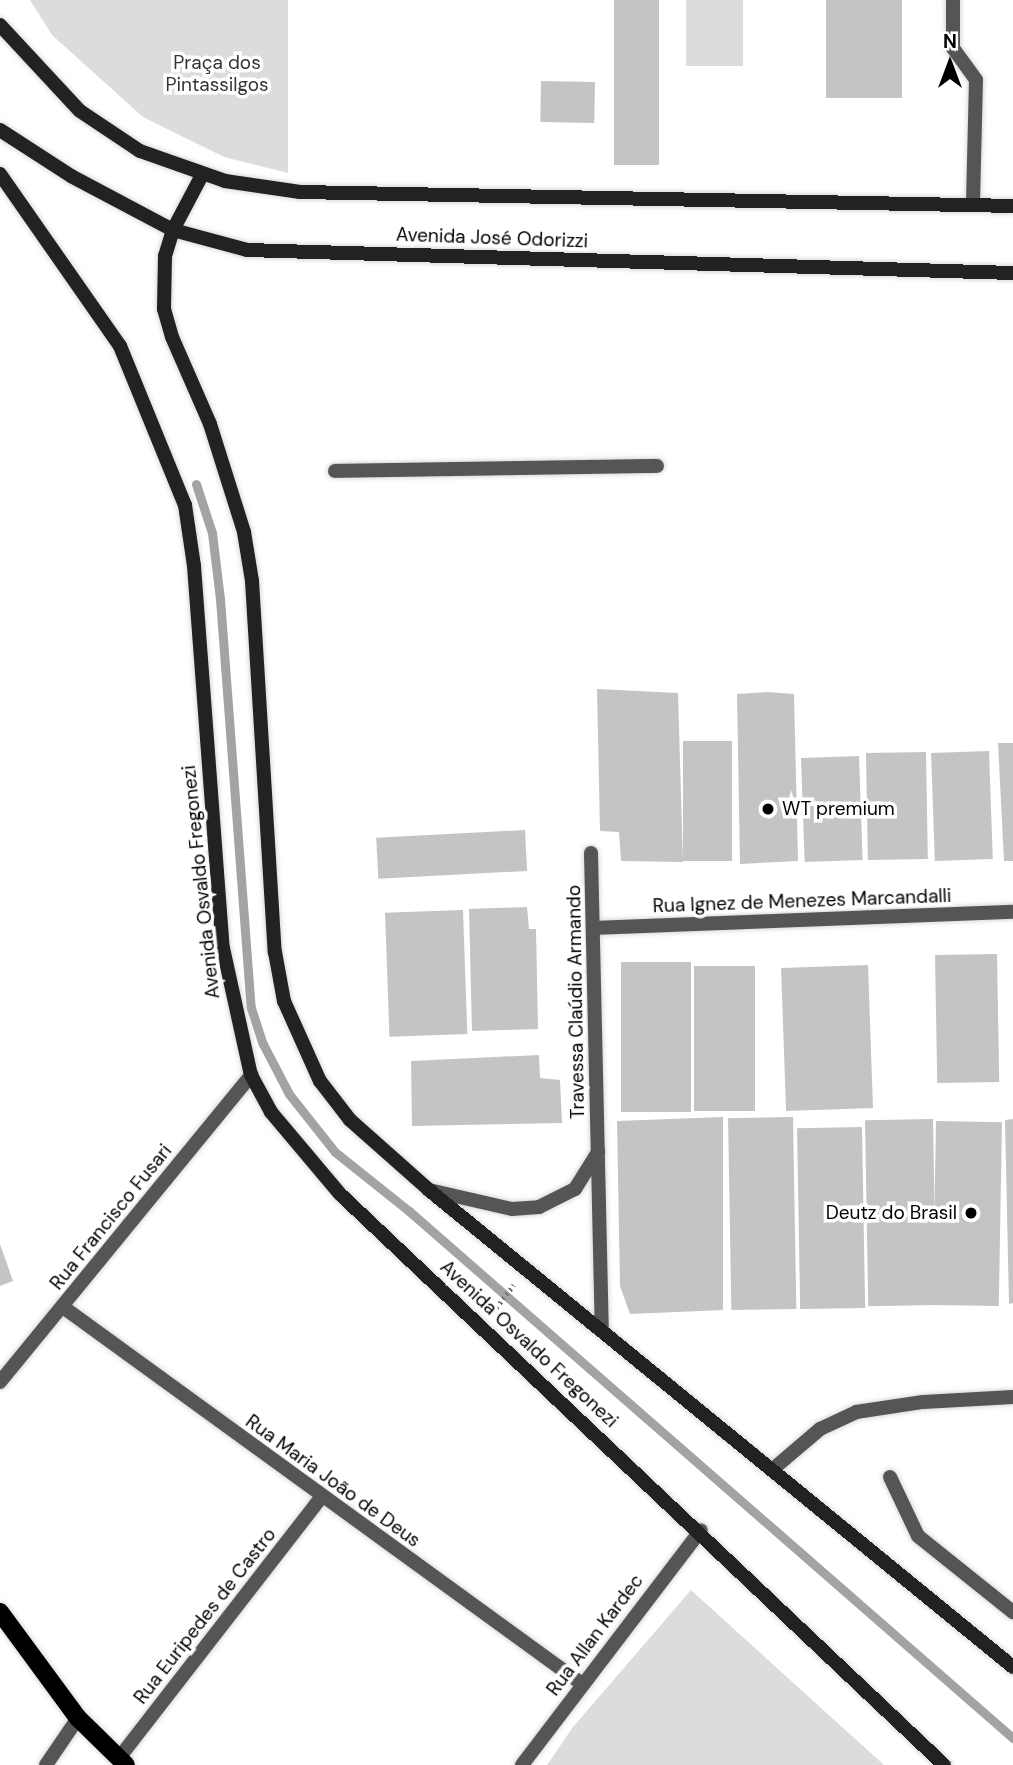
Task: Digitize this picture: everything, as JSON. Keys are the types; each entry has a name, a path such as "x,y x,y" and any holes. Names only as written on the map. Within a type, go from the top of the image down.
{"main road":[{"path":"1,1617 78,1718 122,1761"}],"street":[{"path":"953,0 953,48 976,80 973,205"},
{"path":"0,25 80,111 140,150 202,175 225,181 300,192 1013,206"},
{"name":"Avenida José Odorizzi","path":"0,130 71,176 173,230 247,250 1013,273"},
{"name":"Avenida Osvaldo Fregonezi","path":"0,174 5,191 120,346 185,505 194,566 223,948 230,998 251,1075 271,1112 340,1194 701,1530 944,1765"},
{"path":"202,175 173,230 161,284 164,309 172,337 210,424 244,532 252,581 265,832 275,952 284,1001 320,1081 350,1120 429,1190 1013,1667"},
{"path":"335,471 657,466"},
{"name":"Travessa Claúdio Armando","path":"591,853 602,1329"},
{"name":"Rua Ignez de Menezes Marcandalli","path":"593,928 1013,912"},
{"name":"Rua Francisco Fusari","path":"0,1382 251,1075"},
{"path":"429,1190 512,1209 539,1207 575,1189 599,1150"},
{"name":"Rua Maria João de Deus","path":"63,1307 321,1498 582,1684"},
{"path":"773,1469 820,1429 856,1412 923,1402 1013,1397"},
{"path":"890,1477 918,1536 1013,1612"},
{"name":"Rua Euripedes de Castro","path":"122,1761 321,1498"},
{"name":"Rua Allan Kardec","path":"522,1765 701,1530"},
{"path":"46,1765 78,1718"}],"path":[{"path":"496,1309 512,1285"}],"green space":[{"name":"Praça dos Pintassilgos","path":"30,0 288,0 288,173 224,157 143,117 52,35"},
{"path":"686,0 743,0 743,66 686,66"},
{"path":"691,1590 884,1765 547,1765 573,1727"}],"building":[{"path":"614,0 659,0 659,165 614,165"},
{"path":"826,0 902,0 902,98 826,98"},
{"path":"541,81 595,82 594,123 540,122"},
{"path":"597,689 678,693 683,862 621,861 619,832 600,831"},
{"name":"WT premium","path":"737,694 794,694 798,861 740,864"},
{"path":"683,741 732,741 732,861 683,861"},
{"path":"998,743 1013,743 1013,861 1004,861"},
{"path":"989,751 993,859 935,861 931,753"},
{"path":"926,752 928,859 868,860 866,753"},
{"path":"859,756 863,860 805,862 801,758"},
{"path":"525,830 527,871 378,879 376,838"},
{"path":"527,907 529,929 536,929 538,1029 472,1031 469,909"},
{"path":"463,910 467,1034 389,1037 385,913"},
{"path":"997,954 999,1082 937,1083 935,955"},
{"path":"621,962 691,962 691,1112 621,1112"},
{"path":"868,965 873,1108 786,1111 781,968"},
{"path":"694,966 755,966 755,1111 694,1111"},
{"path":"539,1055 540,1078 560,1080 562,1123 412,1126 411,1061"},
{"path":"723,1117 723,1310 630,1314 620,1286 617,1121"},
{"path":"793,1117 796,1309 731,1310 728,1118"},
{"path":"933,1119 936,1305 868,1306 865,1120"},
{"path":"1013,1119 1013,1303 1009,1304 1005,1120"},
{"name":"Deutz do Brasil","path":"936,1121 1002,1122 999,1306 933,1305"},
{"path":"862,1127 865,1308 800,1309 797,1128"},
{"path":"0,1244 13,1281 0,1286"}],"waterway":[{"path":"196,484 212,533 220,599 251,1008 263,1044 289,1094 335,1152 409,1211 1013,1738"}],"place":[{"name":"WT premium","path":"768,809"},
{"name":"Deutz do Brasil","path":"971,1213"}]}
